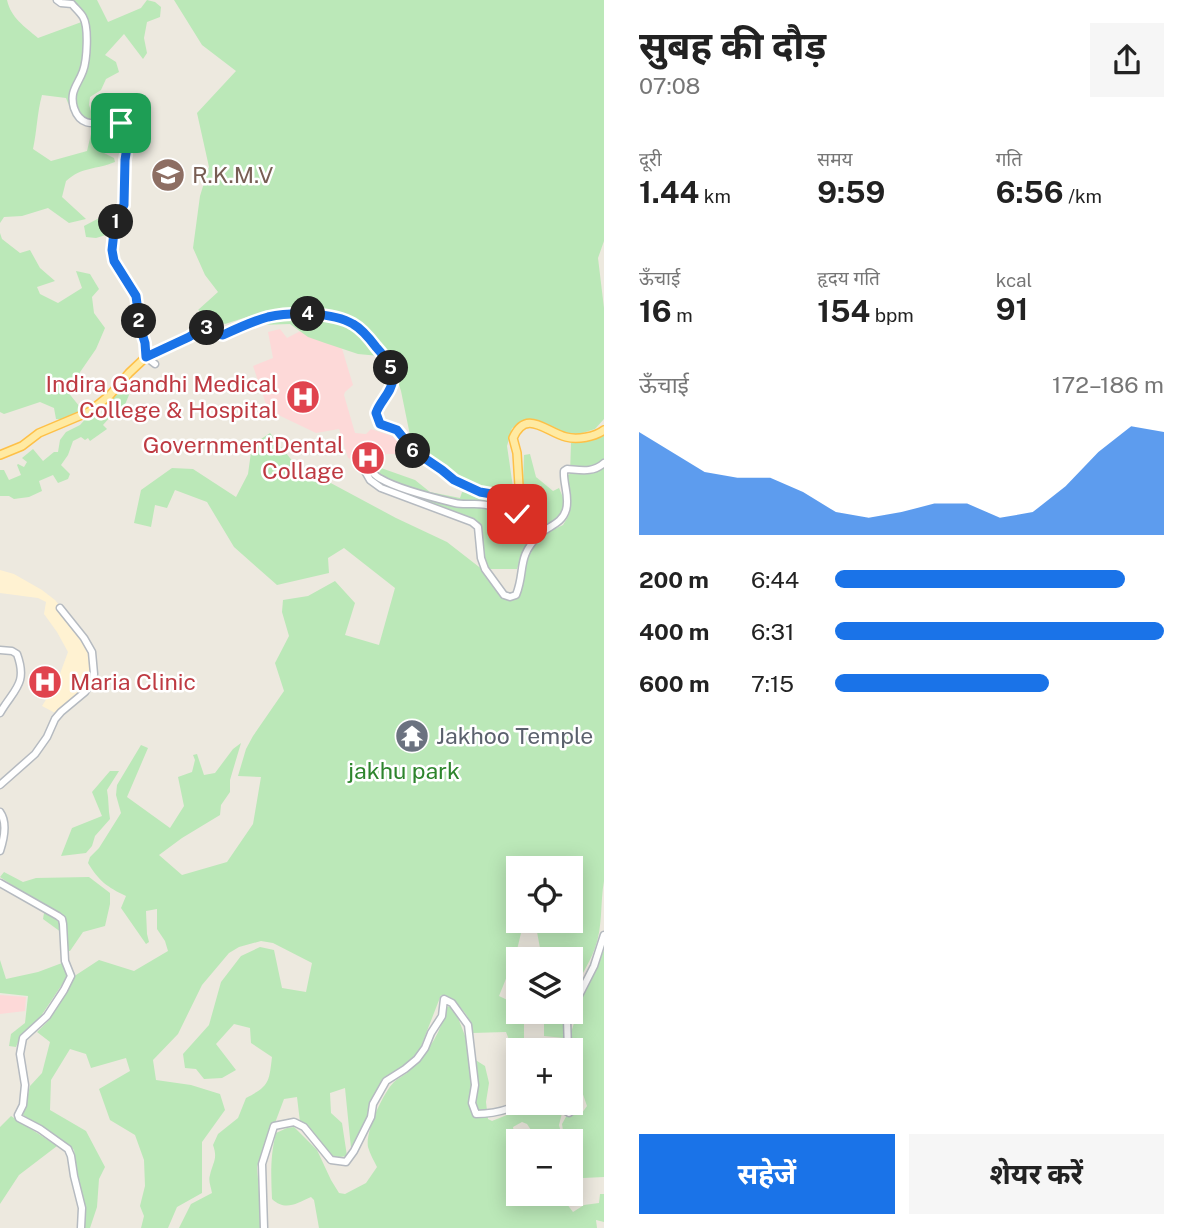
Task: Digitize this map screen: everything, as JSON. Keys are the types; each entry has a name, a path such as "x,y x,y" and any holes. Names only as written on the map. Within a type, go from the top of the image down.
{"main road":[{"path":"0,455 22,446 39,433 89,412 110,395 146,357 205,327 223,335 272,316 307,314 345,320 359,328 387,361 392,371 393,384 376,413 380,424 397,430 414,451 454,480 480,492 497,495 504,510 517,514 524,508 519,486 517,453 513,442 516,431 522,426 531,422 572,438 599,434 604,430"}],"street":[{"path":"57,0 72,4 83,17 86,26 85,65 74,90 76,112 88,124 121,123 129,130 124,205 114,232 112,250 114,261 136,296 146,357 155,364"},
{"path":"517,514 505,525 499,524 494,517 493,507 488,504 459,504 431,496 383,481 369,468 362,466 370,480 381,488 472,522 478,527 481,558 485,569 504,595 510,597 516,595 519,589 525,552 540,533 559,522 566,510 564,471 590,470 604,463"},
{"path":"0,785 35,754 55,719 85,692 93,680 92,652 60,608"},
{"path":"0,650 17,654 20,681 19,687 0,713"},
{"path":"0,812 5,823 0,851"},
{"path":"0,883 62,919 65,961 71,976 47,1016 23,1038 20,1054 25,1085 23,1105 18,1115 68,1149 82,1208 81,1228"},
{"path":"568,1038 567,1019 594,965 604,935"},
{"path":"264,1228 262,1164 274,1126 294,1122 304,1127 331,1160 346,1162 371,1117 373,1104 386,1080 405,1069 425,1048 442,1016 444,999 453,1003 468,1026 475,1085 472,1103 476,1114 506,1110"}],"shaded area":[{"name":"Indira Gandhi Medical College & Hospital","path":"310,326 340,342 353,385 344,395 355,433 366,434 371,429 401,439 399,454 386,454 381,468 348,458 339,429 316,433 268,410 253,366 273,358 268,332 280,329 287,338"},
{"path":"0,570 14,574 55,600 90,644 96,682 61,716 42,706 57,682 68,652 44,614 46,602 38,598 0,593"},
{"path":"0,995 26,997 25,1011 0,1014"}],"green space":[{"path":"0,0 7,0 15,17 38,38 87,20 72,0 97,0 108,22 141,8 147,0 161,7 160,17 147,22 144,38 147,53 143,59 124,34 105,55 116,62 119,72 106,79 101,90 90,97 89,105 92,114 106,120 87,121 66,98 42,95 33,149 51,161 87,151 91,134 99,130 111,127 124,130 125,142 121,146 105,136 103,139 102,152 114,158 115,162 84,171 66,181 62,197 86,219 69,223 48,208 22,216 4,217 0,223"},
{"path":"174,0 604,0 604,241 598,258 604,308 604,419 595,429 570,437 531,421 512,428 507,446 514,494 505,495 465,486 440,464 413,450 401,391 390,357 358,354 308,337 290,324 258,325 253,315 225,324 198,310 218,292 205,275 193,248 200,196 209,167 197,113 236,71 202,45"},
{"path":"127,213 128,218 123,230 96,238 86,237 84,226 107,214"},
{"path":"0,233 2,239 20,253 30,250 40,268 55,281 37,287 40,294 58,303 82,288 76,271 90,274 99,289 92,297 94,313 105,328 96,349 67,391 84,412 68,420 56,419 54,408 40,402 4,414 0,412"},
{"path":"134,381 135,386 128,393 121,414 115,419 111,416 103,425 107,429 90,441 81,437 73,441 61,465 70,474 68,479 58,483 53,475 39,481 42,491 29,497 14,499 0,496 0,470 4,470 9,480 21,475 17,465 24,467 27,462 22,458 33,449 43,461 58,452 60,440 66,432 80,425 91,413 99,419 110,407 104,401 124,382"},
{"name":"jakhu park","path":"270,433 294,463 315,482 327,481 447,542 483,570 502,598 511,600 519,597 527,555 542,535 563,525 569,515 571,501 562,481 563,477 570,474 571,443 604,434 604,881 598,940 583,972 583,947 540,947 537,933 583,933 583,856 506,856 506,933 521,933 518,947 506,947 506,979 499,996 506,999 506,1024 524,1024 524,1038 508,1038 506,1032 472,1033 463,1010 441,995 420,1049 403,1068 383,1078 351,1148 345,1088 330,1093 331,1113 342,1123 347,1156 333,1158 300,1122 297,1097 284,1099 275,1123 269,1129 257,1167 262,1228 179,1228 191,1204 212,1193 209,1177 215,1157 213,1145 218,1134 238,1118 246,1098 264,1087 270,1073 272,1057 251,1043 250,1028 234,1024 216,1044 236,1070 222,1078 204,1079 196,1069 185,1068 183,1054 209,1025 221,982 241,956 260,947 274,950 282,988 306,992 312,963 273,943 261,941 239,947 229,953 202,985 178,1034 153,1060 156,1080 191,1085 220,1094 225,1110 202,1142 202,1193 177,1207 168,1228 141,1228 144,1216 140,1206 145,1186 144,1160 135,1135 110,1120 99,1089 130,1071 126,1058 91,1068 86,1054 70,1049 51,1080 50,1110 86,1131 105,1167 99,1179 97,1207 90,1228 85,1228 74,1150 23,1115 30,1086 42,1073 50,1042 37,1032 50,1019 73,977 99,960 134,971 168,951 157,929 157,909 146,911 149,942 146,944 121,908 126,896 104,883 88,863 121,813 116,795 117,785 141,745 148,748 127,797 170,828 184,806 178,777 192,772 195,760 193,755 197,754 204,775 215,773 233,749 241,743 230,780 230,792 221,805 220,815 159,855 182,875 227,862 253,824 261,777 238,776 246,749 284,691 275,663 289,636 282,612 283,600 308,596 335,581 355,603 345,635 379,645 395,588 344,548 328,558 329,573 277,585 234,547 207,502 175,490 167,508 155,505 151,527 134,523 141,490 172,468 193,469 236,497 248,474 252,445"},
{"path":"530,454 536,477 553,491 559,488 565,502 558,518 532,538 517,569 488,569 480,526 471,518 409,495 389,493 375,484 381,468 415,480 430,492 460,498 462,492 495,497 498,499 498,506 492,511 493,519 506,527 528,506 523,485 524,455"},
{"path":"110,771 119,771 107,790 110,819 95,836 86,853 61,856 72,828 102,816 92,792"},
{"path":"4,872 23,882 36,878 89,877 110,893 105,926 83,932 70,951 66,951 65,935 43,919 45,907 0,877"},
{"path":"604,950 604,1177 583,1178 583,1129 563,1129 562,1124 567,1115 583,1115 587,1106 583,1094 583,1038 572,1038 571,1033 574,1024 583,1024 583,995"},
{"path":"0,960 6,979 62,963 67,977 37,1022 20,1037 16,1047 9,1046 11,1034 25,1023 28,996 0,993"},
{"path":"449,1006 455,1010 474,1059 485,1066 489,1083 486,1102 488,1119 492,1121 507,1115 562,1115 560,1129 530,1129 522,1122 513,1129 506,1129 506,1206 568,1206 573,1212 584,1205 599,1203 600,1194 604,1194 604,1222 596,1220 597,1228 319,1228 314,1200 311,1197 286,1205 272,1199 271,1166 274,1141 276,1133 287,1128 294,1127 317,1150 339,1193 345,1194 366,1183 377,1167 368,1147 368,1140 380,1103 394,1082 407,1073 426,1052 437,1035"},
{"path":"544,1024 565,1024 564,1038 544,1036"},
{"path":"11,1116 57,1146 19,1175 0,1204 0,1127"}],"place":[{"name":"R.K.M.V","path":"168,175"},
{"name":"Indira Gandhi Medical College & Hospital","path":"303,397"},
{"name":"GovernmentDental Collage","path":"368,458"},
{"name":"Maria Clinic","path":"45,682"},
{"name":"Jakhoo Temple","path":"412,736"}],"route":[{"path":"121,123 129,130 124,205 114,232 112,250 114,261 136,296 146,357 205,327 223,335 272,316 307,314 345,320 359,328 374,344 392,371 393,384 377,409 378,422 397,430 414,451 454,480 480,492 497,495 504,510 517,514"}]}
